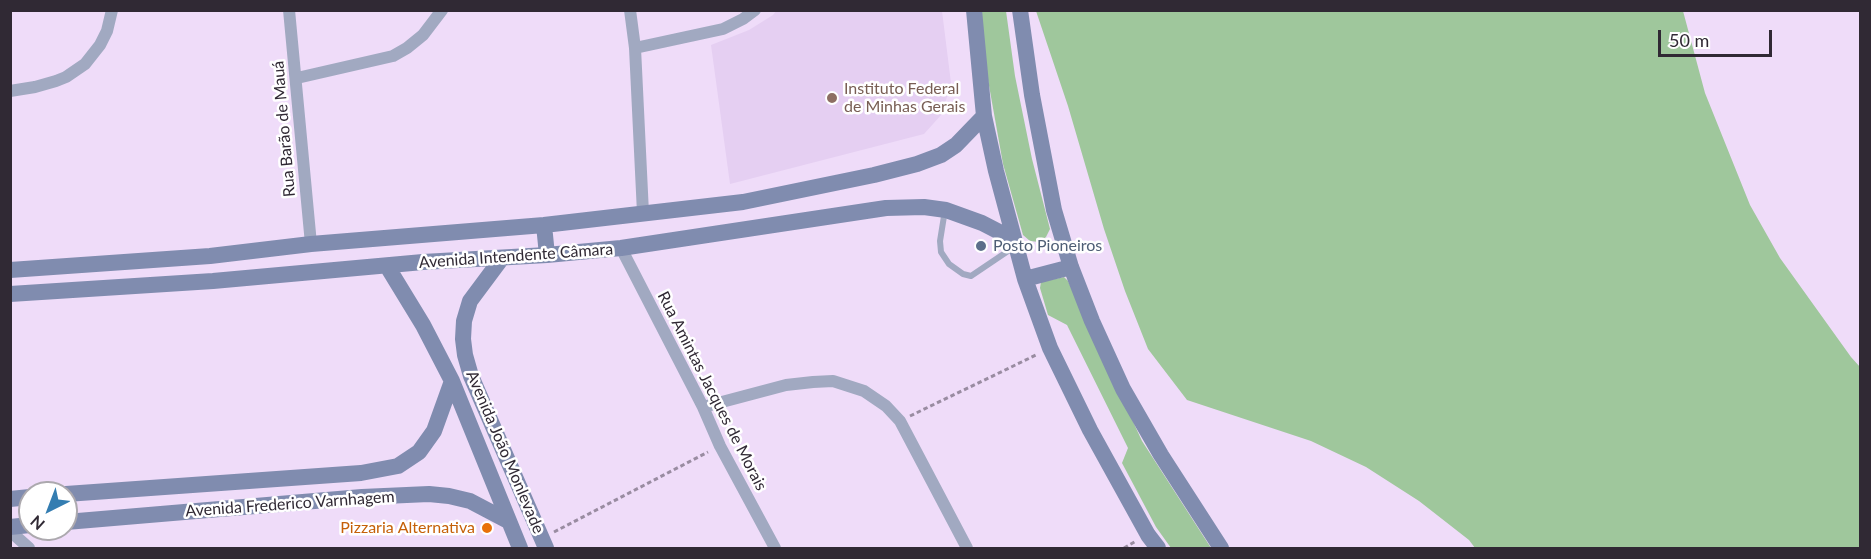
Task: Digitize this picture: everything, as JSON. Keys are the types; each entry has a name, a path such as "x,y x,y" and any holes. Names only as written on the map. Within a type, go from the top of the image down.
{"main road":[{"path":"974,10 984,116 1025,279 1050,348 1090,430 1158,549"},
{"path":"1020,10 1032,95 1047,176 1054,210 1071,267 1092,321 1123,389 1221,549"},
{"name":"Avenida Intendente Câmara","path":"10,270 210,256 311,244 544,225 742,202 874,176 917,164 941,155 956,145 984,116"},
{"path":"742,202 746,229"},
{"name":"Avenida Intendente Câmara","path":"10,294 213,281 621,248 886,208 924,207 946,210 982,223 1014,242"},
{"path":"544,225 546,255"},
{"path":"210,256 213,281"},
{"name":"Avenida João Monlevade","path":"502,258 470,301 464,321 463,339 471,376 544,544"},
{"name":"Avenida João Monlevade","path":"387,266 423,325 452,381 520,549"},
{"path":"1025,279 1071,267"},
{"path":"452,381 471,376"},
{"name":"Avenida Frederico Varnhagem","path":"78,493 360,473 398,466 419,452 439,423 452,381"},
{"path":"360,473 362,497"},
{"name":"Avenida Frederico Varnhagem","path":"78,521 362,497 429,494 470,501 508,521"}],"street":[{"path":"10,91 56,81 85,64 100,45 107,31 112,10"},
{"name":"Rua Barão de Mauá","path":"289,10 311,244"},
{"path":"297,78 393,56 423,35 442,10"},
{"path":"630,10 635,48 643,213"},
{"path":"635,48 723,29 755,10"},
{"name":"Rua Amintas Jacques de Morais","path":"621,248 703,407 720,446 775,549"},
{"path":"703,407 786,385 833,381 864,391 886,406 900,421 967,549"},
{"path":"10,529 29,549"}],"lane":[{"path":"946,210 940,241 941,252 949,264 963,274 971,276 1014,242"}],"path":[{"path":"900,421 1050,348"},
{"path":"544,544 720,446"}],"shaded area":[{"name":"Instituto Federal de Minhas Gerais","path":"777,10 942,11 951,83 942,114 924,134 730,184 711,45 749,30"}],"green space":[{"path":"980,11 1006,11 1015,76 1032,159 1050,229 1046,237 1039,242 1030,241 1023,235 1003,164 988,80"},
{"path":"1036,11 1683,11 1705,93 1750,205 1780,258 1860,367 1860,548 1475,548 1469,540 1419,501 1366,467 1311,441 1187,400 1148,349 1125,291"},
{"path":"1064,277 1068,281 1142,441 1211,548 1171,548 1156,527 1122,463 1128,448 1067,325 1048,315 1040,288 1041,282"}],"place":[{"name":"Instituto Federal de Minhas Gerais","path":"832,98"},
{"name":"Posto Pioneiros","path":"981,246"},
{"name":"Pizzaria Alternativa","path":"487,528"}]}
